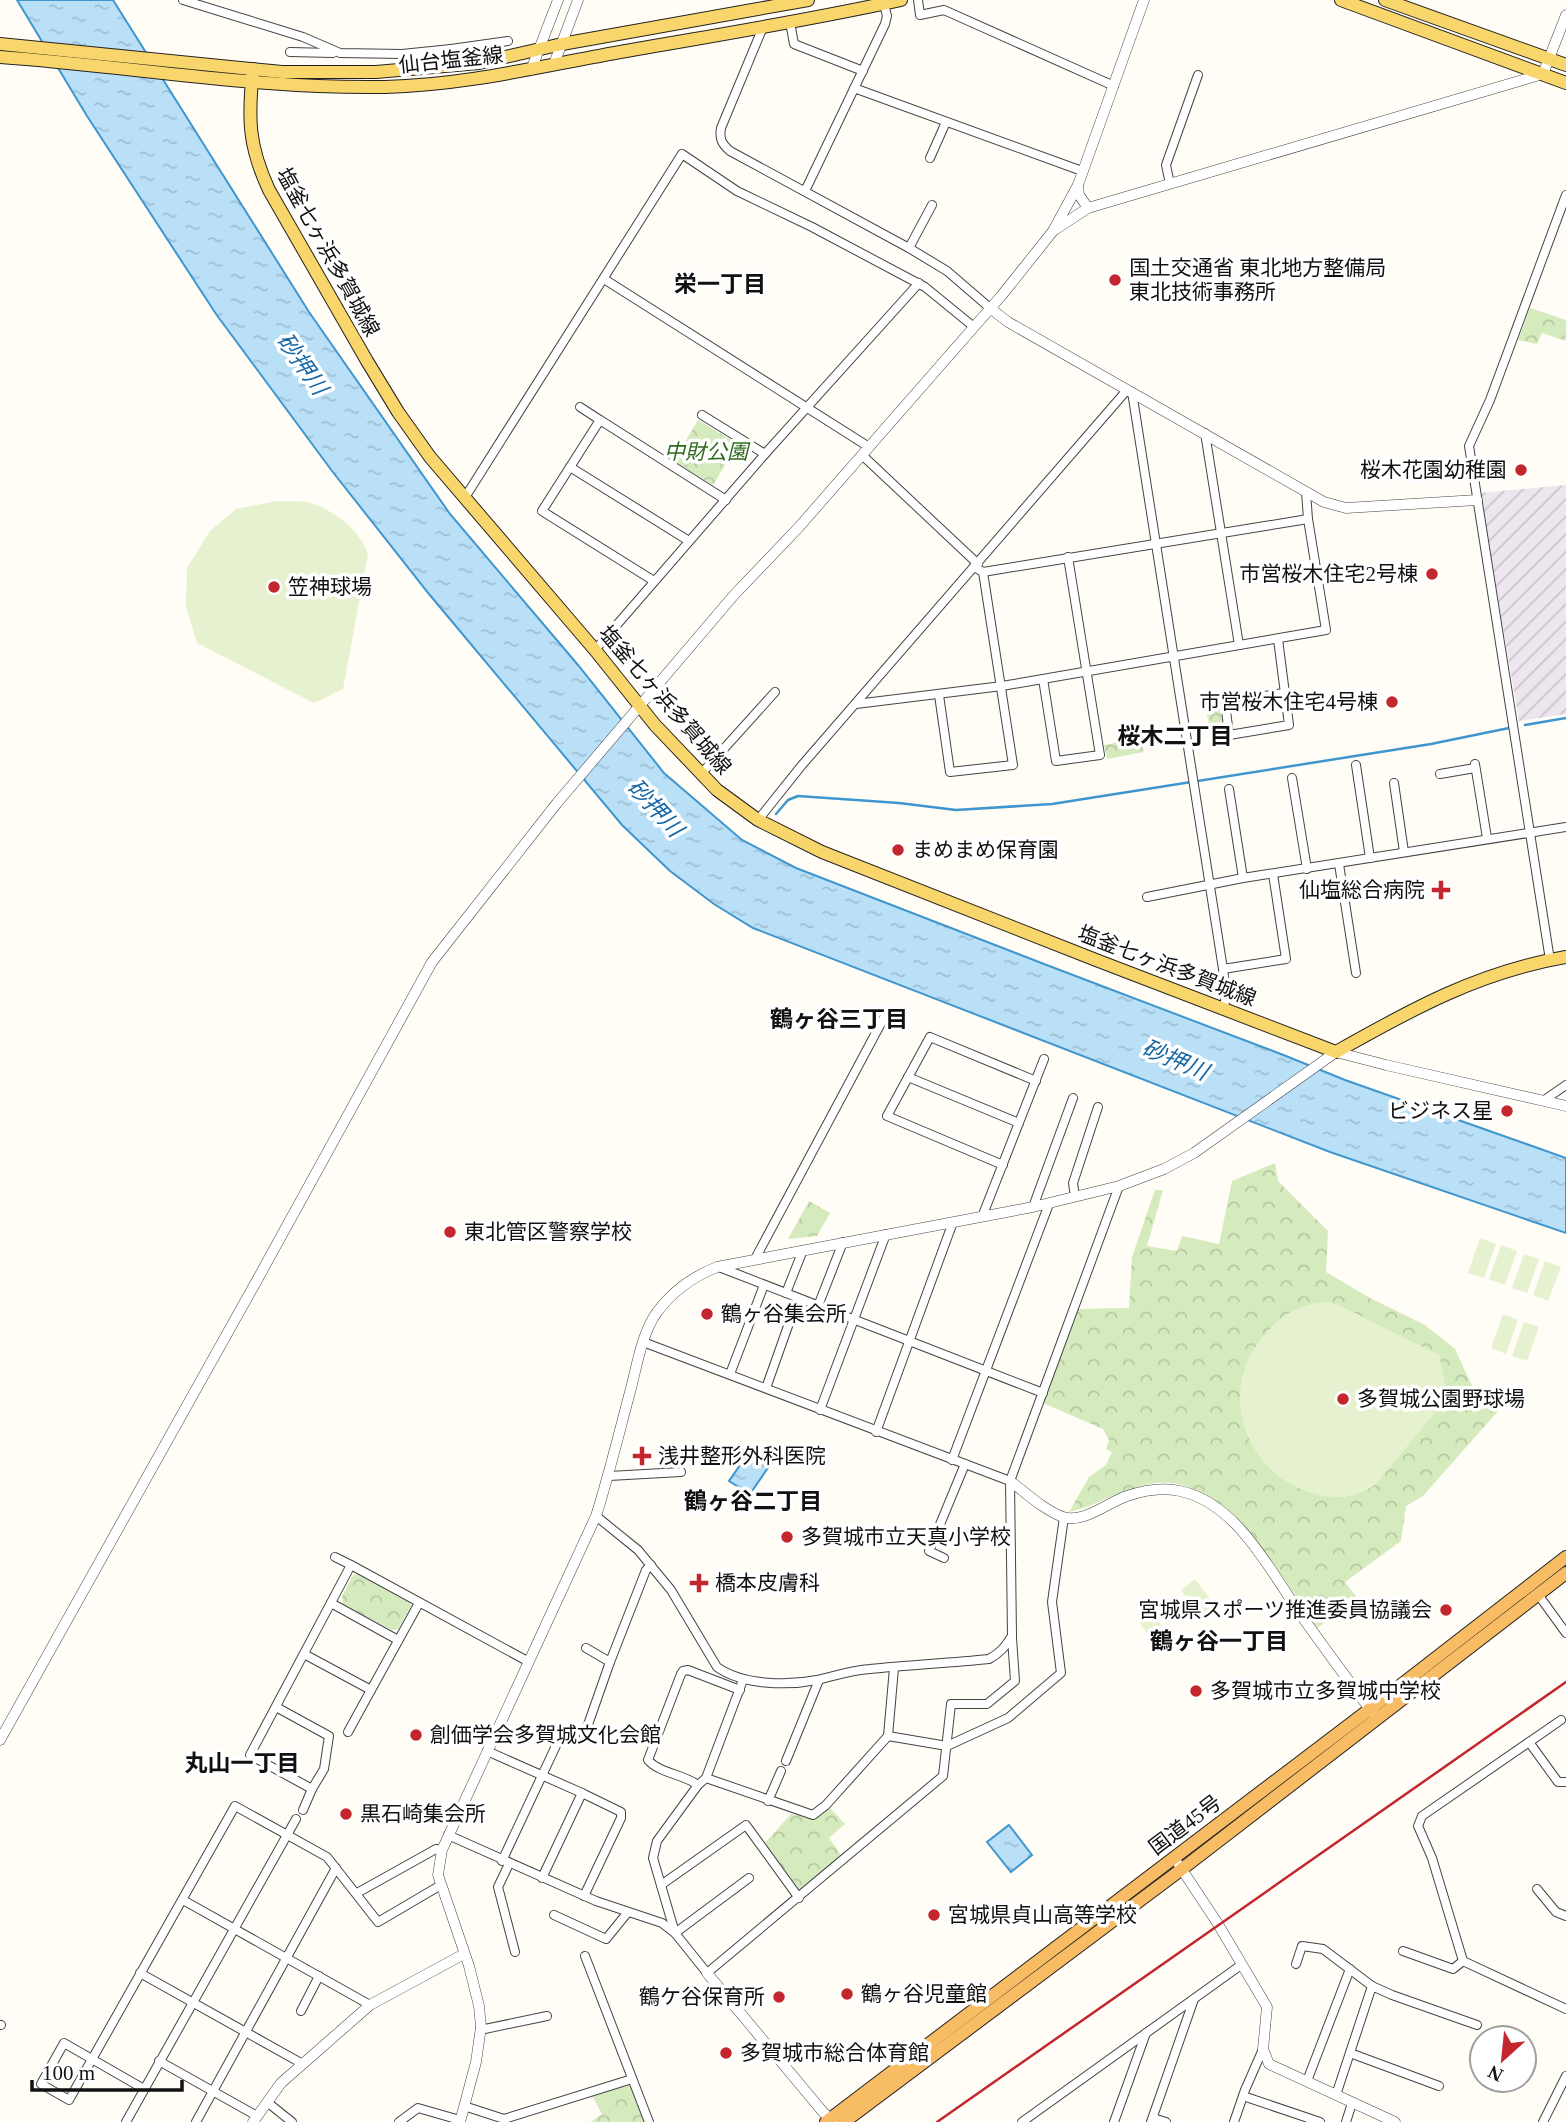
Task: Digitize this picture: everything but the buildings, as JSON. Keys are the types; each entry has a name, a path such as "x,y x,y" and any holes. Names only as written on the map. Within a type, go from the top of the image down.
{"highway":[{"name":"国道45号","path":"844,2122 1534,1590 1566,1557"},
{"name":"国道45号","path":"1534,1590 1566,1573"},
{"name":"国道45号","path":"830,2121 1178,1863"}],"main road":[{"name":"仙台塩釜線","path":"0,44 282,72 376,72 479,63 562,44 808,0"},
{"name":"仙台塩釜線","path":"0,57 252,83 385,87 490,78 901,0"},
{"path":"1341,0 1566,83"},
{"path":"1385,0 1566,65"},
{"name":"塩釜七ヶ浜多賀城線","path":"253,69 250,126 257,166 398,412 464,499 595,650 636,711 717,790 758,820 822,852 1336,1052"},
{"path":"1336,1052 1398,1017 1462,986 1504,971 1566,957"}],"street":[{"path":"183,0 303,37 340,53"},
{"path":"531,69 558,0"},
{"path":"554,64 578,0"},
{"path":"918,0 920,15 944,10 1114,86"},
{"path":"0,1740 432,962 574,783 734,595 799,527 974,327 1053,231 1078,185 1144,0"},
{"path":"805,191 885,23 887,16 884,4"},
{"path":"1053,231 1088,208 1544,74 1566,15"},
{"path":"790,22 794,44 863,71"},
{"path":"763,27 720,136 723,145 730,151 909,248 947,271 1008,322 1324,502 1346,508 1477,500"},
{"path":"290,52 402,54 508,41"},
{"path":"451,49 453,66"},
{"path":"1170,184 1166,165 1198,75"},
{"path":"854,88 1082,171"},
{"path":"930,158 946,122"},
{"path":"464,499 682,154 737,191 813,227 919,283 974,327"},
{"path":"1078,185 1079,195 1088,208"},
{"path":"1550,960 1469,446 1490,400 1566,195"},
{"path":"909,248 932,205"},
{"path":"604,279 809,407 866,451 983,572 1013,765 950,772 939,695"},
{"path":"595,650 765,454 919,283"},
{"path":"1129,391 1223,969 1226,994 1224,1008"},
{"path":"758,820 802,765 1129,391"},
{"path":"580,407 726,500"},
{"path":"702,415 765,454"},
{"path":"600,420 542,511 654,581"},
{"path":"1205,433 1239,645"},
{"path":"570,467 689,541"},
{"path":"856,704 1002,686 1326,631 1306,492"},
{"path":"983,572 1308,519"},
{"path":"1043,679 1056,761 1100,755 1068,557"},
{"path":"1278,639 1289,724 1229,735 1225,702 1284,693"},
{"path":"701,774 775,692"},
{"path":"1356,765 1370,858"},
{"path":"1440,774 1475,766 1487,838"},
{"path":"1292,778 1307,869"},
{"path":"1394,783 1404,852"},
{"path":"1228,789 1243,878"},
{"path":"1147,897 1243,878 1566,827"},
{"path":"1339,864 1356,973"},
{"path":"1223,969 1286,958 1273,874"},
{"path":"755,1259 887,1012"},
{"path":"1003,1165 887,1116 930,1037 1036,1081"},
{"path":"399,2122 418,2108 460,2121 476,2062 480,2030 477,1991 438,1875 442,1850 596,1516 609,1476 643,1342 654,1316 674,1292 697,1274 717,1267 1049,1204 1119,1186 1177,1164 1336,1052 1566,1106"},
{"path":"982,1217 1044,1059"},
{"path":"908,1077 1019,1123"},
{"path":"1543,1101 1566,1085"},
{"path":"1033,1207 1073,1098"},
{"path":"1075,1197 1073,1182 1098,1107"},
{"path":"707,1973 943,1776 951,1704 987,1704 1015,1681 1010,1481 1119,1186"},
{"path":"951,1460 1049,1204"},
{"path":"876,1432 953,1222"},
{"path":"820,1410 886,1234"},
{"path":"818,1306 844,1242"},
{"path":"786,1293 803,1250"},
{"path":"717,1267 1042,1392"},
{"path":"730,1374 764,1285"},
{"path":"766,1388 798,1298"},
{"path":"643,1342 1010,1481 1064,1517 1086,1516 1124,1497 1151,1489 1182,1491 1214,1507 1251,1540 1302,1617 1374,1714"},
{"path":"944,1558 929,1551 965,1464"},
{"path":"609,1476 681,1472"},
{"path":"596,1516 638,1550 651,1565 671,1590 717,1667 728,1675 743,1680 819,1679 834,1674 989,1659 1005,1648 1012,1636"},
{"path":"888,1736 947,1746 1008,1718 1061,1673 1052,1602 1064,1517"},
{"path":"335,1557 529,1662"},
{"path":"312,1788 250,1755 351,1565"},
{"path":"584,1736 646,1570 651,1565"},
{"path":"1534,1590 1566,1633"},
{"path":"331,1602 398,1640"},
{"path":"348,1732 419,1603"},
{"path":"586,1648 610,1662"},
{"path":"304,1654 372,1690"},
{"path":"706,1778 813,1815 826,1805 888,1736 894,1668"},
{"path":"698,1785 684,1776 652,1765 648,1760 681,1674 688,1670 740,1690"},
{"path":"786,1761 819,1679"},
{"path":"674,1933 653,1858 657,1841 706,1778 743,1680"},
{"path":"276,1707 329,1736 324,1769 303,1810"},
{"path":"1561,1720 1422,1816 1418,1826 1432,1858 1463,1961 1566,2009"},
{"path":"515,1952 498,1888 505,1862 561,1735"},
{"path":"1529,1742 1559,1782 1566,1782"},
{"path":"487,1751 621,1812 621,1818 584,1896"},
{"path":"768,1801 781,1771"},
{"path":"542,1878 582,1793"},
{"path":"144,2089 92,2059 64,2043 41,2084 69,2100 92,2059 140,1973 183,1900 234,1806 327,1857 378,1922 441,1885"},
{"path":"126,2122 296,1819"},
{"path":"661,1885 746,1825 799,1898"},
{"path":"447,1835 584,1896 662,1923 674,1933 830,2121"},
{"path":"357,1893 436,1849 442,1850"},
{"path":"1178,1863 1267,2007 1263,2049 1234,2122"},
{"path":"196,2122 336,1868"},
{"path":"674,1933 749,1878"},
{"path":"1537,1889 1556,1912 1566,1916"},
{"path":"183,1900 370,2005"},
{"path":"554,1915 606,1939 628,1912"},
{"path":"1296,1964 1302,1946 1323,1949 1372,1986 1474,2024"},
{"path":"1403,1951 1453,1969 1463,1961"},
{"path":"159,2061 255,2119 281,2083 301,2063 370,2005 464,1954"},
{"path":"585,1956 649,2122"},
{"path":"1023,2122 1241,1965"},
{"path":"1307,2081 1350,1969"},
{"path":"140,1973 301,2063"},
{"path":"301,2011 319,1976"},
{"path":"1336,2095 1372,1986"},
{"path":"1166,2122 1152,2120 1195,1998"},
{"path":"480,2030 547,2016"},
{"path":"1114,2122 1146,2032"},
{"path":"1263,2049 1269,2064 1395,2122"},
{"path":"1350,2053 1439,2086"},
{"path":"1543,2122 1566,2076"},
{"path":"464,2106 504,2120 632,2079"},
{"path":"1243,2096 1320,2122"},
{"path":"267,2102 292,2122"},
{"path":"1346,2122 1352,2102"}],"shaded area":[{"path":"1566,485 1566,714 1519,721 1480,493"}],"green space":[{"path":"1530,308 1566,320 1566,341 1542,333 1537,344 1518,340"},
{"name":"中財公園","path":"698,420 738,444 713,485 674,461"},
{"name":"笠神球場","path":"277,501 307,502 329,511 353,529 368,554 343,689 314,703 197,643 186,607 187,568 210,531 236,509"},
{"path":"1205,703 1219,703 1224,736 1212,741"},
{"path":"1141,738 1144,752 1107,759 1104,745"},
{"path":"1275,1163 1278,1181 1328,1231 1326,1272 1370,1298 1425,1325 1455,1349 1474,1390 1499,1410 1423,1496 1406,1506 1401,1541 1345,1582 1358,1599 1317,1628 1250,1534 1229,1513 1206,1496 1181,1485 1156,1483 1134,1488 1069,1512 1089,1477 1106,1465 1112,1452 1106,1449 1109,1440 1103,1429 1043,1403 1078,1309 1129,1308 1132,1257 1155,1190 1163,1190 1147,1246 1177,1251 1182,1236 1219,1244 1232,1181"},
{"path":"809,1201 830,1213 817,1236 788,1239"},
{"path":"1480,1238 1496,1244 1484,1278 1468,1273"},
{"path":"1501,1245 1517,1251 1505,1285 1489,1279"},
{"path":"1524,1254 1539,1259 1527,1293 1512,1288"},
{"path":"1545,1261 1561,1267 1548,1301 1533,1295"},
{"name":"多賀城公園野球場","path":"1328,1302 1439,1355 1448,1397 1376,1484 1356,1494 1342,1497 1320,1495 1294,1486 1272,1471 1256,1451 1245,1429 1240,1404 1242,1379 1251,1355 1267,1332 1294,1310 1310,1304"},
{"path":"1503,1314 1518,1320 1506,1354 1491,1348"},
{"path":"1524,1322 1539,1327 1527,1361 1512,1356"},
{"path":"360,1574 409,1600 411,1606 398,1629 392,1630 343,1604 342,1596 353,1575"},
{"path":"1195,1579 1217,1608 1202,1619 1181,1590"},
{"path":"1151,1612 1173,1641 1160,1651 1139,1622"},
{"path":"828,1806 845,1824 829,1838 841,1855 799,1889 765,1843 791,1814 814,1817"},
{"path":"632,2079 649,2122 591,2122 602,2114 590,2092"}],"water":[{"name":"砂押川","path":"17,0 113,0 309,312 450,514 578,665 664,773 742,840 796,868 1044,964 1345,1080 1566,1158 1566,1233 1330,1152 753,928 714,904 670,871 622,825 429,594 332,471 216,314 87,116"},
{"path":"752,1448 772,1462 750,1494 729,1481"},
{"path":"1009,1825 1032,1855 1011,1872 987,1842"}],"waterway":[{"path":"1525,725 1566,718"},
{"path":"776,814 788,800 798,796 956,810 1052,804 1431,744 1509,728"}],"railway":[{"path":"937,2122 1566,1682"}],"place":[{"name":"国土交通省 東北地方整備局 東北技術事務所","path":"1115,280"},
{"name":"桜木花園幼稚園","path":"1521,470"},
{"name":"市営桜木住宅2号棟","path":"1432,574"},
{"name":"笠神球場","path":"274,587"},
{"name":"市営桜木住宅4号棟","path":"1392,702"},
{"name":"まめまめ保育園","path":"898,850"},
{"name":"仙塩総合病院","path":"1441,890"},
{"name":"ビジネス星","path":"1507,1111"},
{"name":"東北管区警察学校","path":"450,1232"},
{"name":"鶴ヶ谷集会所","path":"707,1314"},
{"name":"多賀城公園野球場","path":"1343,1399"},
{"name":"浅井整形外科医院","path":"642,1456"},
{"name":"多賀城市立天真小学校","path":"787,1537"},
{"name":"橋本皮膚科","path":"699,1583"},
{"name":"宮城県スポーツ推進委員協議会","path":"1446,1610"},
{"name":"多賀城市立多賀城中学校","path":"1196,1691"},
{"name":"創価学会多賀城文化会館","path":"416,1735"},
{"name":"黒石崎集会所","path":"346,1814"},
{"name":"宮城県貞山高等学校","path":"934,1915"},
{"name":"鶴ヶ谷児童館","path":"847,1994"},
{"name":"鶴ケ谷保育所","path":"779,1997"},
{"name":"多賀城市総合体育館","path":"726,2053"}],"district":[{"name":"栄一丁目","path":"720,284"},
{"name":"桜木二丁目","path":"1175,736"},
{"name":"鶴ヶ谷三丁目","path":"839,1019"},
{"name":"鶴ヶ谷二丁目","path":"753,1501"},
{"name":"鶴ヶ谷一丁目","path":"1219,1641"},
{"name":"丸山一丁目","path":"242,1763"}]}
